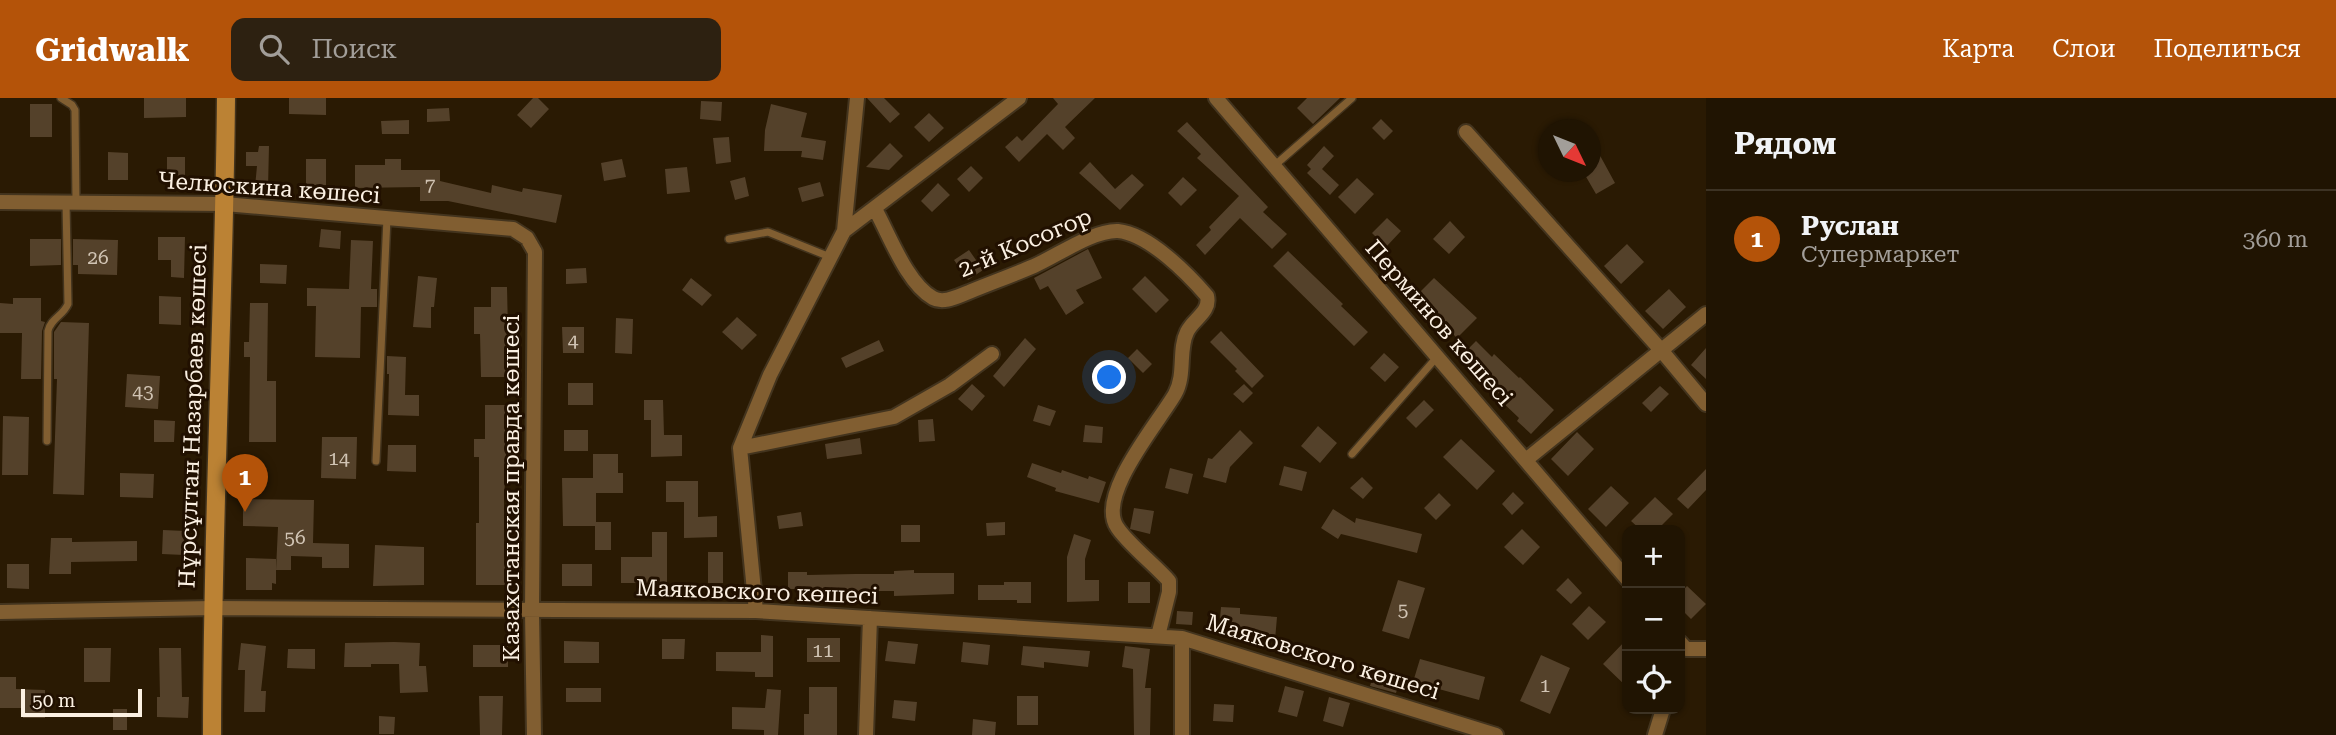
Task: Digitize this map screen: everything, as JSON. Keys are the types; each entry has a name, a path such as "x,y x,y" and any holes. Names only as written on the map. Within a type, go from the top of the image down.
{"street":[{"name":"Нұрсұлтан Назарбаев көшесі","path":"212,735 212,608 226,98"},
{"path":"844,231 1019,98"},
{"name":"Перминов көшесі","path":"1216,98 1622,573"},
{"path":"756,611 740,448 770,375 844,231 855,99"},
{"path":"1466,132 1706,404"},
{"name":"Челюскина көшесі","path":"0,202 225,204 513,229 530,241"},
{"name":"2-й Косогор","path":"875,208 915,282 938,300 958,296 1035,265 1096,236 1114,231 1136,236 1152,244 1207,296 1209,300 1206,309 1187,332 1177,390 1122,477 1113,509 1118,529 1169,581 1169,592 1158,636"},
{"name":"Казахстанская правда көшесі","path":"530,241 535,252 532,611 534,735"},
{"path":"1527,459 1706,314"},
{"path":"740,448 894,417 950,385 992,354"},
{"name":"Маяковского көшесі","path":"0,612 212,608 756,611 1158,636 1182,638 1496,735"},
{"path":"866,735 870,618"},
{"path":"1182,638 1182,735"},
{"path":"1685,650 1706,649"},
{"path":"1641,735 1656,731 1661,714"}],"lane":[{"path":"47,441 48,331 50,323 66,310 68,304 75,110 61,98"},
{"path":"1274,166 1352,98"},
{"path":"376,461 387,218"},
{"path":"729,239 768,232 831,257"},
{"path":"1352,454 1437,357"}],"building":[{"path":"144,98 186,98 186,117 144,118"},
{"path":"289,98 326,98 326,115 289,114"},
{"path":"533,98 538,98 549,109 531,128 517,115"},
{"path":"867,98 884,98 900,114 890,123"},
{"path":"1053,98 1095,98 1065,127 1075,138 1063,150 1047,134 1019,162 1005,147 1017,136 1022,141 1058,104"},
{"path":"1307,98 1340,98 1313,124 1297,108"},
{"path":"701,101 722,102 721,121 700,119"},
{"path":"30,104 52,104 52,137 30,137"},
{"path":"771,104 807,113 801,137 826,141 823,160 801,157 802,151 764,151 765,130"},
{"path":"449,108 450,121 427,122 427,109"},
{"path":"929,113 944,128 929,142 914,127"},
{"path":"1381,119 1393,131 1384,140 1372,128"},
{"path":"409,120 409,134 382,134 381,121"},
{"path":"1187,122 1268,207 1263,212 1287,234 1272,249 1240,218 1205,255 1196,245 1211,230 1209,227 1239,196 1197,158 1201,154 1177,131"},
{"path":"729,137 731,162 716,164 713,138"},
{"path":"890,143 903,156 889,170 866,167"},
{"path":"259,146 269,146 268,188 255,187 257,166 246,166 246,152 258,152"},
{"path":"1324,146 1334,156 1322,169 1339,185 1330,195 1307,173 1311,169 1307,165"},
{"path":"108,152 128,153 128,180 108,180"},
{"path":"167,157 185,157 185,176 167,176"},
{"path":"1601,157 1615,183 1596,194 1589,182 1601,182"},
{"path":"306,159 326,159 326,185 306,185"},
{"path":"385,159 401,159 401,170 440,170 440,181 491,193 492,185 522,192 523,188 562,195 556,223 448,201 420,201 420,187 355,188 355,165 385,165"},
{"path":"622,159 626,177 604,181 601,163"},
{"path":"1090,162 1115,189 1132,174 1144,185 1120,210 1079,173"},
{"path":"971,166 983,178 969,192 957,179"},
{"path":"687,167 690,192 667,194 665,169"},
{"path":"745,177 749,196 735,200 730,181"},
{"path":"1183,177 1197,190 1181,206 1168,193"},
{"path":"1357,178 1374,194 1355,214 1338,197"},
{"path":"820,182 824,196 802,202 798,188"},
{"path":"938,183 950,195 932,212 921,201"},
{"path":"1387,218 1401,231 1386,247 1372,233"},
{"path":"1450,221 1465,237 1449,254 1433,239"},
{"path":"321,229 341,231 340,249 319,247"},
{"path":"158,237 185,237 184,278 171,277 171,260 158,260"},
{"path":"30,239 61,239 61,265 30,266"},
{"path":"73,239 118,240 117,275 78,274 78,265 73,265"},
{"path":"351,240 373,241 371,289 377,289 377,307 361,307 360,358 315,357 316,306 307,306 307,288 349,289"},
{"path":"1627,244 1644,262 1621,284 1604,266"},
{"path":"1088,249 1102,278 1076,290 1084,303 1066,315 1048,286 1040,290 1034,278"},
{"path":"969,250 983,270 968,280 954,260"},
{"path":"1288,251 1368,332 1354,346 1273,266"},
{"path":"260,264 287,265 286,284 260,283"},
{"path":"586,268 587,283 566,284 566,269"},
{"path":"418,276 437,278 434,307 431,307 431,328 413,327"},
{"path":"1145,276 1169,300 1156,313 1132,289"},
{"path":"691,278 712,295 702,306 682,290"},
{"path":"1434,278 1477,318 1457,338 1442,323 1445,320 1418,294"},
{"path":"491,287 507,287 509,377 481,377 480,334 474,334 474,307 491,307"},
{"path":"1669,289 1686,307 1663,329 1645,311"},
{"path":"159,296 181,297 181,325 159,324"},
{"path":"13,298 41,298 41,321 45,322 42,331 41,379 21,379 22,333 0,333 0,303 13,304"},
{"path":"250,303 268,303 267,381 276,381 276,442 249,442 250,357 244,357 244,342 249,342"},
{"path":"737,317 757,335 742,350 722,332"},
{"path":"616,318 633,319 632,354 615,353"},
{"path":"61,322 89,323 84,495 53,494 57,379 54,379 54,332"},
{"path":"562,327 584,327 584,353 563,353"},
{"path":"1221,331 1264,376 1252,388 1210,342"},
{"path":"1025,338 1036,349 1004,387 993,376"},
{"path":"879,340 884,351 846,368 841,358"},
{"path":"1476,341 1492,357 1494,354 1520,377 1554,410 1531,434 1499,399 1501,396 1477,372 1481,368 1465,352"},
{"path":"1706,348 1706,379 1691,365"},
{"path":"1137,349 1152,364 1143,373 1128,358"},
{"path":"1384,353 1399,367 1385,382 1370,368"},
{"path":"387,356 406,357 405,395 419,395 419,416 388,415"},
{"path":"127,374 160,376 158,409 125,407"},
{"path":"568,383 593,383 593,405 568,405"},
{"path":"972,384 985,396 972,411 958,399"},
{"path":"1244,384 1253,393 1243,403 1233,394"},
{"path":"1660,386 1669,394 1651,412 1642,403"},
{"path":"644,400 663,400 664,435 682,435 682,456 651,457 651,420 644,420"},
{"path":"1424,400 1434,410 1416,428 1406,418"},
{"path":"485,405 509,405 504,500 504,564 507,564 507,585 476,585 479,457 474,457 474,439 485,439"},
{"path":"1038,405 1056,411 1050,426 1033,421"},
{"path":"3,416 29,417 28,475 2,475"},
{"path":"933,419 935,441 919,442 918,420"},
{"path":"154,420 175,421 174,442 154,442"},
{"path":"1085,425 1103,427 1102,443 1083,442"},
{"path":"1318,426 1337,443 1320,463 1301,446"},
{"path":"564,430 588,430 588,451 564,451"},
{"path":"1240,430 1253,443 1230,467 1226,483 1203,477 1208,458 1212,459"},
{"path":"1577,432 1594,449 1568,476 1551,459"},
{"path":"322,437 357,437 356,479 321,478"},
{"path":"860,438 862,454 827,459 825,444"},
{"path":"1461,439 1495,471 1477,490 1443,457"},
{"path":"388,445 416,445 416,472 387,471"},
{"path":"593,454 618,454 618,473 623,473 623,493 596,493 596,522 611,522 611,550 595,550 595,526 563,526 562,478 593,478"},
{"path":"1032,463 1061,473 1062,470 1106,482 1099,503 1055,491 1056,488 1027,477"},
{"path":"1284,466 1307,472 1302,491 1279,485"},
{"path":"1170,468 1193,474 1188,494 1165,488"},
{"path":"1706,469 1706,490 1688,509 1677,499"},
{"path":"120,473 154,474 153,498 120,497"},
{"path":"1362,477 1373,488 1363,499 1350,488"},
{"path":"666,481 698,481 698,517 717,516 717,537 684,538 684,502 666,502"},
{"path":"1611,486 1629,503 1606,527 1588,509"},
{"path":"1513,492 1524,503 1512,515 1502,504"},
{"path":"1439,493 1451,505 1436,520 1424,508"},
{"path":"1655,497 1673,514 1662,525 1635,525 1631,521"},
{"path":"243,499 314,500 313,543 349,544 349,568 322,568 322,557 291,556 291,570 276,570 278,527 243,526"},
{"path":"1134,508 1154,511 1150,534 1130,529"},
{"path":"1333,509 1355,523 1356,518 1422,534 1417,553 1341,534 1338,539 1321,528"},
{"path":"801,512 803,526 779,529 777,516"},
{"path":"1005,522 1005,535 987,536 986,523"},
{"path":"901,525 920,525 920,542 901,542"},
{"path":"1522,529 1540,547 1523,565 1504,547"},
{"path":"163,530 185,531 184,555 162,554"},
{"path":"652,532 667,532 667,585 621,583 621,557 652,557"},
{"path":"1074,534 1091,540 1085,559 1085,580 1099,580 1099,601 1067,602 1067,557"},
{"path":"51,538 72,538 72,542 137,541 137,561 71,562 71,574 49,574"},
{"path":"375,545 424,547 424,585 373,586"},
{"path":"708,552 723,552 723,583 708,583"},
{"path":"246,558 276,559 276,584 272,583 272,590 246,590"},
{"path":"7,564 29,564 29,589 7,588"},
{"path":"562,564 592,564 592,586 562,586"},
{"path":"914,570 914,573 954,573 954,594 894,596 894,591 788,589 788,572 807,572 807,575 894,574 894,571"},
{"path":"1568,578 1582,593 1571,604 1556,590"},
{"path":"1398,580 1425,588 1409,639 1382,631"},
{"path":"1004,582 1031,582 1031,603 1017,603 1017,600 978,600 978,585 1004,585"},
{"path":"1128,582 1150,582 1150,603 1128,603"},
{"path":"1687,586 1706,604 1691,619 1685,613"},
{"path":"1589,606 1606,622 1588,640 1572,624"},
{"path":"1221,607 1240,608 1240,614 1277,617 1275,640 1256,638 1256,633 1219,630"},
{"path":"1177,611 1193,612 1192,625 1176,624"},
{"path":"761,635 773,636 773,677 755,677 755,672 716,671 716,652 761,652"},
{"path":"807,638 840,638 840,662 807,662"},
{"path":"662,639 685,639 684,659 662,659"},
{"path":"564,641 599,642 599,663 564,663"},
{"path":"888,641 918,644 915,664 885,661"},
{"path":"963,642 990,645 988,665 961,662"},
{"path":"241,643 266,646 261,691 266,691 265,712 244,712 245,670 238,670"},
{"path":"345,643 420,643 419,666 426,666 428,692 400,693 399,664 344,667"},
{"path":"1622,644 1622,682 1603,664"},
{"path":"473,645 508,645 508,667 473,667"},
{"path":"1023,646 1090,651 1088,667 1044,662 1044,668 1021,665"},
{"path":"1125,646 1150,649 1145,688 1151,688 1150,735 1134,735 1133,669 1122,667"},
{"path":"84,648 111,648 110,682 84,682"},
{"path":"159,648 181,648 182,697 189,697 188,718 157,717 157,697 160,697"},
{"path":"288,649 315,649 315,669 287,668"},
{"path":"1541,655 1570,668 1550,714 1520,701"},
{"path":"1420,659 1485,677 1479,700 1413,682"},
{"path":"1375,669 1401,675 1396,693 1370,686"},
{"path":"0,677 16,677 16,689 45,690 45,718 23,718 23,708 0,708"},
{"path":"1285,686 1304,691 1297,717 1278,712"},
{"path":"809,687 837,687 837,735 804,735 804,714 809,714"},
{"path":"566,688 601,688 601,702 566,702"},
{"path":"767,689 781,690 778,735 764,735 764,730 732,729 732,707 765,708"},
{"path":"479,696 503,696 502,735 480,735"},
{"path":"1017,696 1038,696 1038,725 1017,725"},
{"path":"1329,697 1350,703 1343,727 1323,721"},
{"path":"894,700 917,702 915,721 892,718"},
{"path":"1214,704 1234,705 1233,722 1213,721"},
{"path":"113,709 127,709 127,730 113,730"},
{"path":"379,716 395,717 394,734 379,734"},
{"path":"973,719 996,722 995,735 972,735"}],"place":[{"name":"Руслан","path":"245,512"}]}
